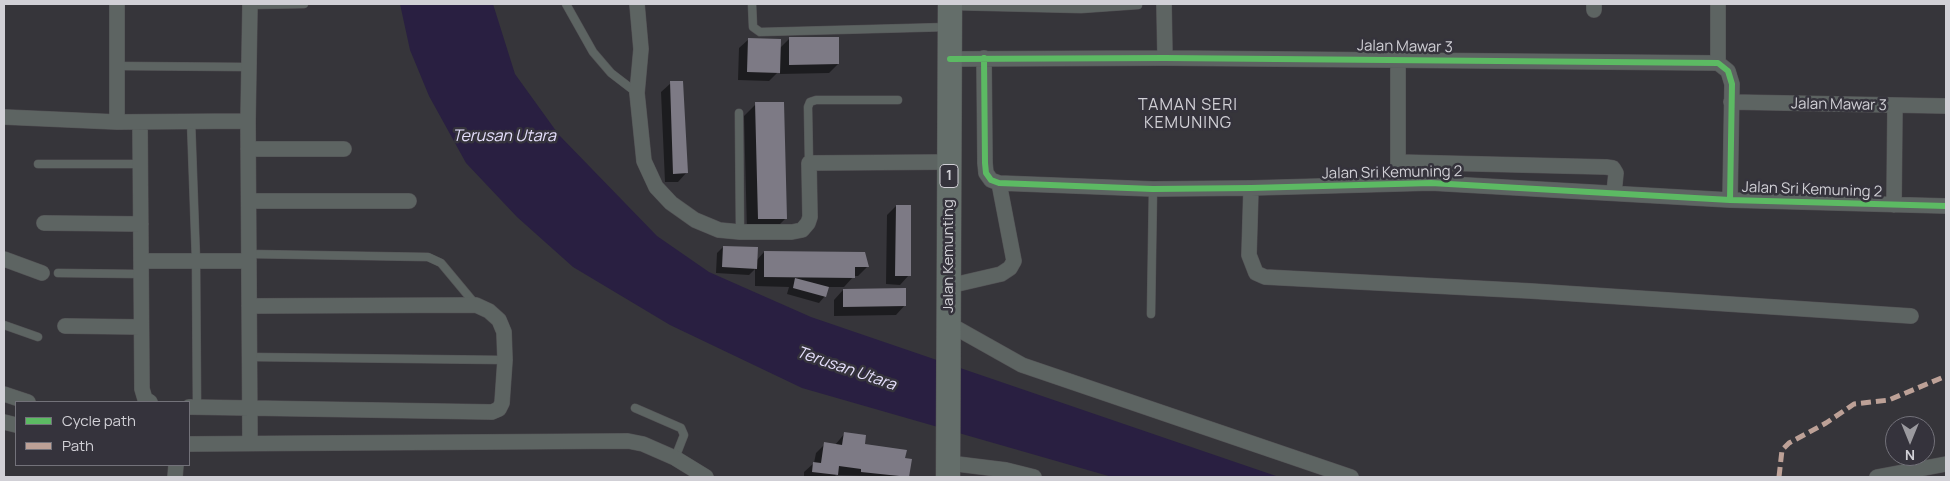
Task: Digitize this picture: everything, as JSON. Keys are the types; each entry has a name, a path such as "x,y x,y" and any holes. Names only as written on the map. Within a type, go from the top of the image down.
{"main road":[{"name":"Jalan Kemunting","path":"948,462 950,12"}],"street":[{"path":"117,4 117,122"},
{"path":"250,4 248,121 250,442"},
{"path":"637,4 641,49 637,92 644,161 656,187 672,203 695,220 719,230 740,232 765,234 802,230 808,223 809,163 949,162"},
{"path":"1164,4 1164,58"},
{"path":"1718,4 1718,63 1728,71 1732,84 1730,200"},
{"path":"949,286 1001,274 1010,268 1014,261 999,183 991,180 986,173 984,58"},
{"name":"Jalan Mawar 3","path":"950,59 1398,59 1718,63"},
{"path":"1398,59 1398,183"},
{"name":"Jalan Mawar 3","path":"1731,102 1946,106"},
{"path":"1894,205 1895,106"},
{"path":"4,117 117,122 248,121"},
{"path":"140,122 142,389 145,399 148,401"},
{"path":"248,149 344,149"},
{"path":"1398,162 1606,167 1612,168 1616,173 1614,193"},
{"name":"Jalan Sri Kemuning 2","path":"999,183 1153,189 1398,183 1481,185 1730,200 1946,206"},
{"path":"1251,188 1249,255 1256,273 1265,277 1531,290 1911,316"},
{"path":"249,201 409,201"},
{"path":"44,223 140,224"},
{"path":"141,268 196,260 249,258"},
{"path":"4,259 50,273"},
{"path":"193,407 492,412 499,409 502,403 505,360 504,332 499,320 489,311 476,305 249,306"},
{"path":"948,324 1022,365 1351,477"},
{"path":"64,326 141,327"},
{"path":"4,394 25,401"},
{"path":"190,444 606,440 643,444 676,459 706,477"},
{"path":"676,459 678,477"},
{"path":"948,462 1006,470 1034,477"},
{"path":"1876,477 1946,464"}],"lane":[{"path":"250,4 304,4"},
{"path":"566,4 593,52 616,77 637,92"},
{"path":"752,4 754,27 760,32 950,12 1081,9 1138,5"},
{"path":"117,66 249,67"},
{"path":"809,163 808,108 810,102 816,100 898,100"},
{"path":"738,113 740,232"},
{"path":"191,122 196,260 193,407"},
{"path":"38,164 140,164"},
{"path":"1151,314 1153,189"},
{"path":"249,258 428,257 441,263 476,305"},
{"path":"50,273 141,268"},
{"path":"4,325 38,337"},
{"path":"250,357 505,360"},
{"path":"635,408 681,428 684,435 676,459"}],"water":[{"name":"Terusan Utara","path":"400,4 493,4 515,74 559,135 657,236 709,272 811,317 1279,477 1112,477 802,388 670,325 573,267 517,217 466,163 429,96 410,50"}],"building":[{"path":"789,37 839,37 839,64 789,65"},
{"path":"748,38 781,39 780,73 747,72"},
{"path":"670,81 683,81 688,173 673,174"},
{"path":"755,102 784,102 787,219 758,219"},
{"path":"896,205 911,205 911,276 895,276"},
{"path":"723,246 758,247 757,269 722,267"},
{"path":"764,251 865,252 869,267 855,267 855,278 764,277"},
{"path":"795,278 829,287 826,297 793,288"},
{"path":"906,288 906,306 843,307 843,289"},
{"path":"844,432 866,435 865,444 907,450 905,458 912,459 909,477 861,472 861,469 839,466 838,475 812,472 813,462 821,463 824,442 842,445"}],"marked path":[{"path":"1779,477 1782,450 1789,443 1826,423 1854,404 1889,400 1946,376"}],"cycle path":[{"path":"984,58 986,173 991,180 999,183 1153,189 1431,183 1730,200 1946,206"},
{"path":"950,59 1165,58 1718,63 1728,71 1732,84 1730,200"}],"district":[{"name":"TAMAN SERI KEMUNING","path":"1188,115"}]}
